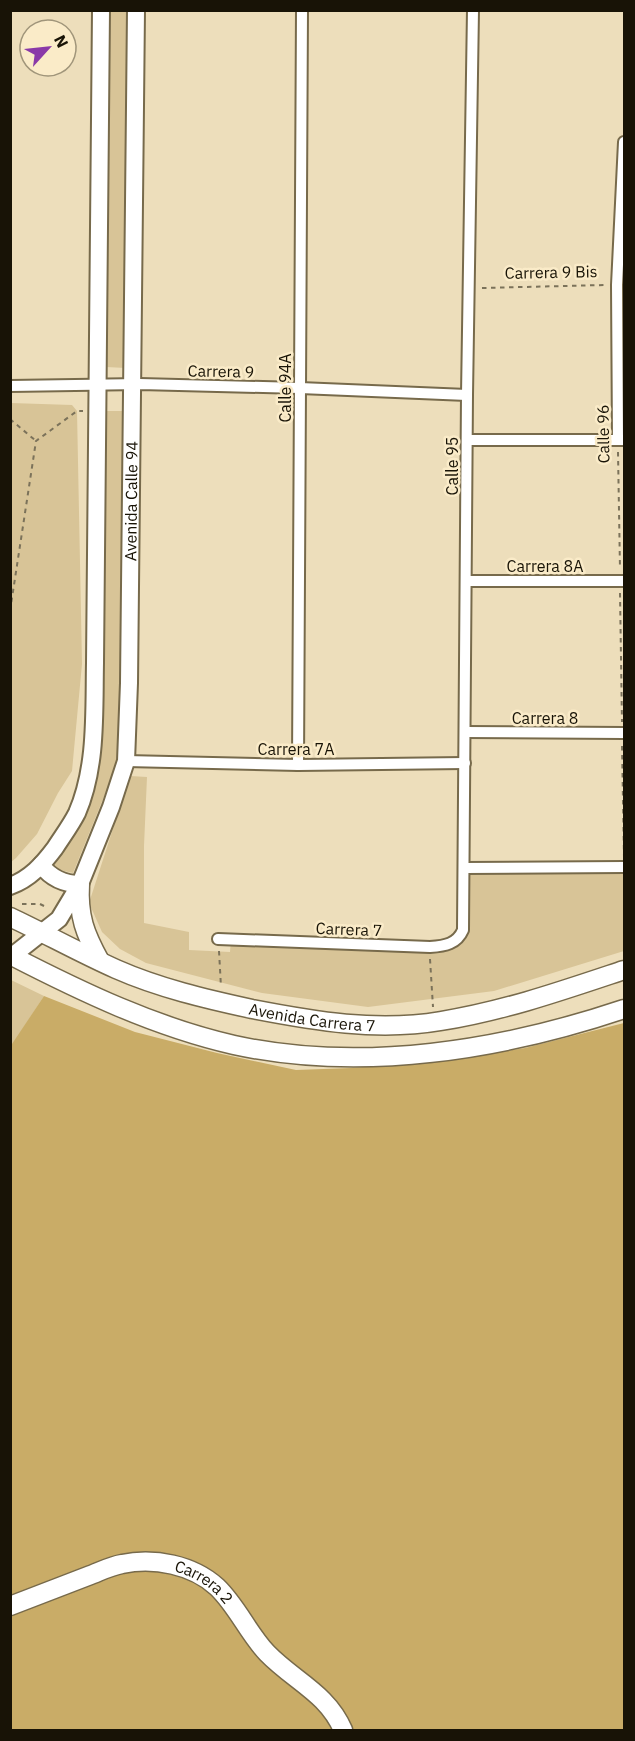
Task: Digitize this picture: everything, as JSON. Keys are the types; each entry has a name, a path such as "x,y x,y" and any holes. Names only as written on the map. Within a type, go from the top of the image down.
{"main road":[{"name":"Avenida Calle 94","path":"10,886 28,878 41,864 76,813 85,788 91,760 94,682 101,10"},
{"name":"Avenida Calle 94","path":"11,955 44,933 66,909 80,884 111,807 126,761 129,695 136,10"},
{"path":"41,864 54,878 70,884 80,884 80,913 83,926 100,961"},
{"name":"Avenida Carrera 7","path":"14,909 44,933 100,961 153,982 221,1002 333,1024 401,1025 434,1022 522,1004 624,970"},
{"name":"Avenida Carrera 7","path":"11,955 82,991 152,1020 234,1045 297,1054 352,1057 474,1048 624,1009"},
{"name":"Carrera 2","path":"10,1606 120,1564 151,1562 180,1567 208,1580 219,1589 262,1648 282,1667 321,1697 336,1715 343,1731"}],"street":[{"name":"Calle 94A","path":"298,765 302,10"},
{"name":"Calle 95","path":"464,921 467,394 473,10"},
{"name":"Calle 96","path":"621,440 624,142"},
{"name":"Carrera 9","path":"10,386 133,385 467,394"},
{"path":"467,440 621,440"},
{"name":"Carrera 8A","path":"466,581 622,581"},
{"name":"Carrera 8","path":"465,732 623,731"},
{"name":"Carrera 7A","path":"126,761 298,765 465,763"},
{"path":"465,868 624,867"},
{"name":"Carrera 7","path":"218,939 430,947 453,943 460,938 464,921"}],"path":[{"name":"Carrera 9 Bis","path":"477,289 621,285"},
{"path":"10,611 36,441 77,411 97,411"},
{"path":"10,419 36,441"},
{"name":"Calle 96","path":"621,440 624,867"},
{"path":"14,909 40,904 53,912"},
{"path":"218,939 221,1002"},
{"path":"430,947 434,1022"}],"shaded area":[{"path":"109,11 129,11 126,368 106,367"},
{"path":"11,403 72,405 77,411 82,664 72,771 37,834 11,862"},
{"path":"106,411 125,411 121,737 116,767 73,873 60,870 54,865 78,830 94,789 101,744"},
{"path":"130,776 147,777 144,923 189,932 189,950 230,952 231,939 430,947 460,938 465,868 624,867 624,951 494,991 368,1007 262,993 146,963 120,949 102,932 89,903"},
{"path":"11,980 44,996 11,1047"},
{"path":"44,996 135,1032 296,1070 448,1060 525,1048 624,1023 624,1730 11,1730 10,1047"}]}
